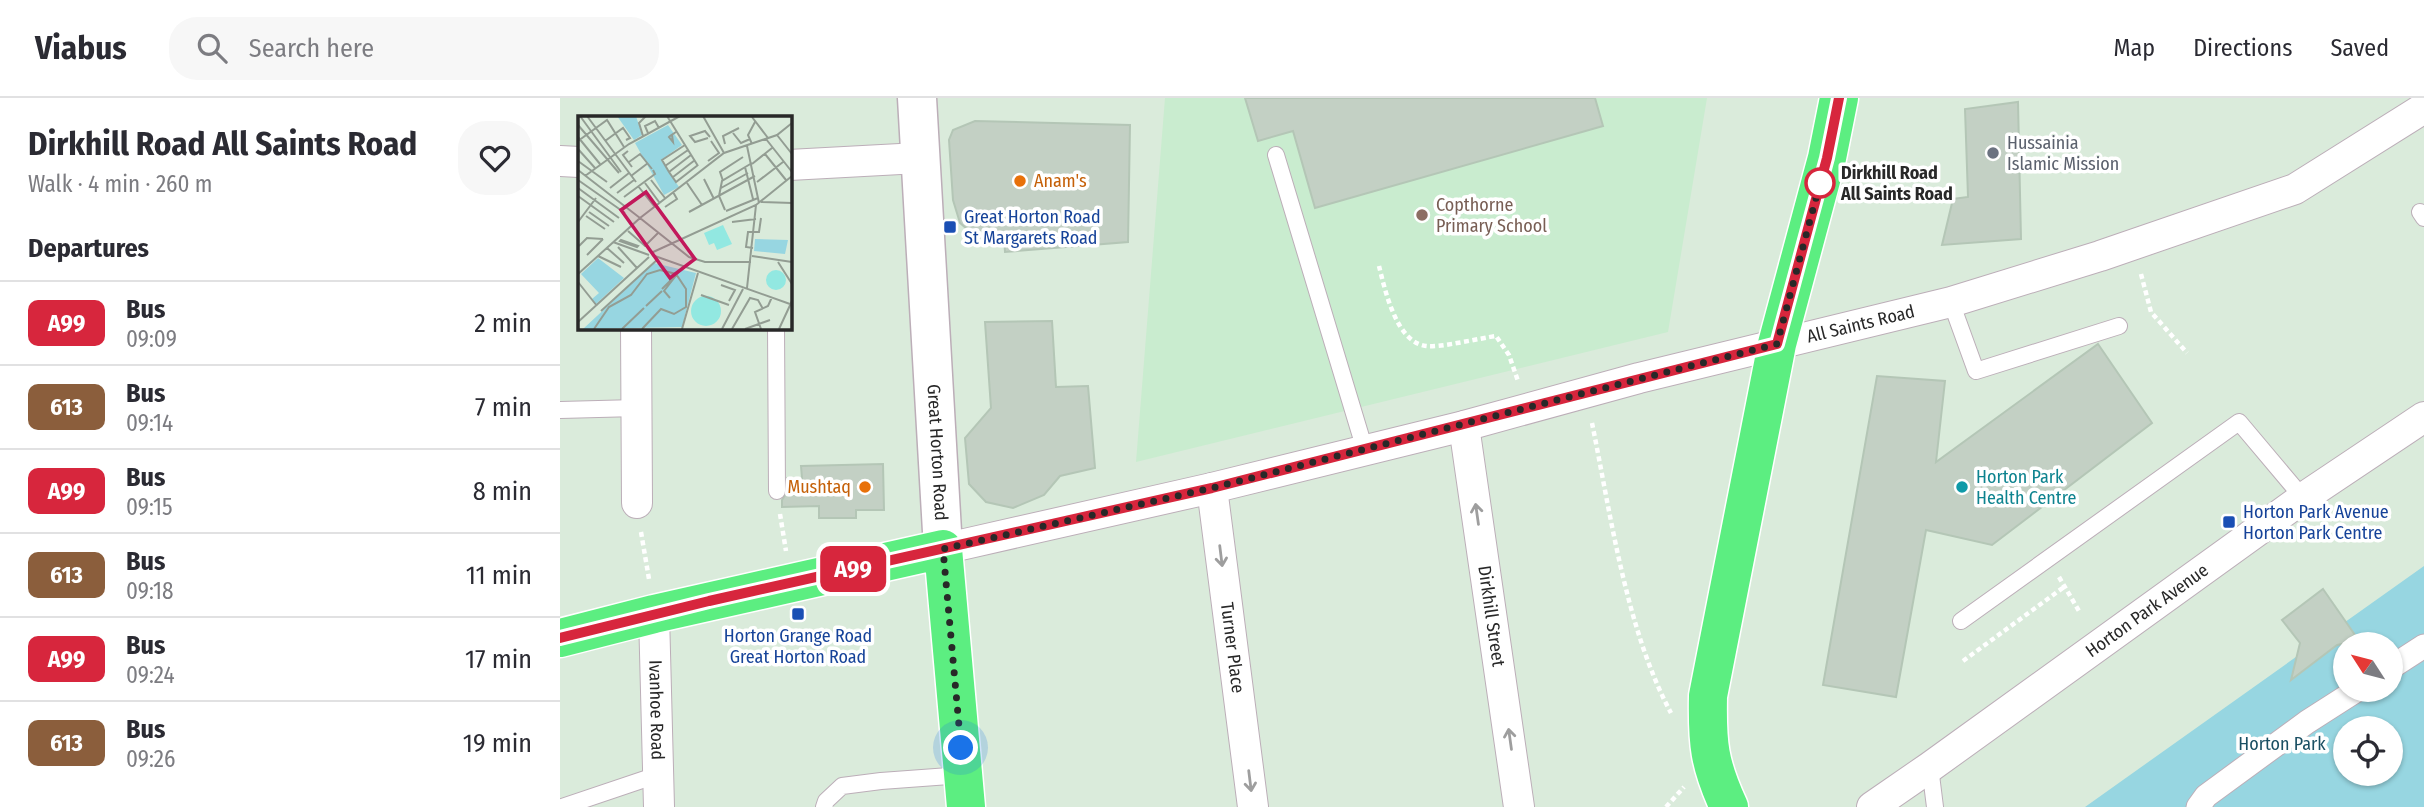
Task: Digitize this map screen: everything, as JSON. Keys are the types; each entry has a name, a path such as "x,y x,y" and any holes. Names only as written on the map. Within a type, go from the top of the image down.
{"main road":[{"path":"1729,807 1715,777 1707,737 1708,696 1777,344 1827,158 1839,98"},
{"path":"560,638 654,614 943,549"},
{"name":"Great Horton Road","path":"943,549 964,791"}],"street":[{"name":"Great Horton Road","path":"917,98 943,549"},
{"name":"All Saints Road","path":"943,549 1212,488 1951,302 2132,246 2295,189 2424,108"},
{"path":"791,165 919,158"},
{"path":"560,161 578,162"},
{"path":"636,329 637,503"},
{"name":"Dirkhill Street","path":"1464,426 1519,807"},
{"name":"Horton Park Avenue","path":"1872,807 2303,498 2421,427"},
{"name":"Turner Place","path":"1212,488 1253,807"},
{"name":"Ivanhoe Road","path":"654,614 659,807"},
{"path":"2403,660 2424,646"},
{"path":"2198,807 2206,796 2338,702"}],"lane":[{"path":"1276,155 1365,450"},
{"path":"1951,302 1976,372 2119,326"},
{"path":"776,329 777,491"},
{"path":"560,410 637,408"},
{"path":"1961,621 2239,422 2303,498"},
{"path":"1930,767 1935,807"},
{"path":"562,807 657,775"},
{"path":"824,807 826,801 842,786 881,781 964,791"}],"path":[{"path":"2132,246 2151,312 2187,353"},
{"path":"1379,266 1387,301 1408,338 1426,346 1496,336 1509,355 1528,408"},
{"path":"1586,393 1623,577 1655,684 1672,716"},
{"path":"777,491 790,583"},
{"path":"637,503 654,614"},
{"path":"2047,559 2079,611"},
{"path":"1963,661 2064,587"}],"shaded area":[{"name":"Copthorne Primary School","path":"1165,98 1707,98 1668,332 1136,462"}],"green space":[{"name":"Horton Park","path":"2424,566 2424,807 2085,807"}],"building":[{"path":"1245,98 1595,98 1603,126 1315,208 1293,131 1258,141"},
{"name":"Hussainia Islamic Mission","path":"2018,102 2021,239 1942,245 1953,199 1968,197 1965,109"},
{"path":"975,121 1130,125 1128,242 1005,252 1004,236 980,237 980,232 967,229 960,223 953,200 949,140 953,130"},
{"path":"1052,321 1056,387 1088,386 1095,468 1060,476 1044,495 1013,508 986,502 969,484 965,438 991,408 985,322"},
{"name":"Horton Park Health Centre","path":"2098,344 2152,423 1992,545 1926,530 1896,697 1823,685 1877,376 1945,381 1936,462"},
{"path":"883,464 884,510 856,510 856,518 819,518 819,506 782,507 782,500 787,492 787,478 802,478 801,466"},
{"path":"2323,589 2353,632 2333,632 2333,648 2291,680 2300,643 2282,620"}],"bus line":[{"name":"A99","path":"560,638 709,601 1212,488 1464,426 1777,344 1827,158 1839,98"}],"place":[{"name":"Hussainia Islamic Mission","path":"1993,153"},
{"name":"Anam's","path":"1020,181"},
{"name":"Dirkhill Road All Saints Road","path":"1820,183"},
{"name":"Copthorne Primary School","path":"1422,215"},
{"name":"Great Horton Road St Margarets Road","path":"950,227"},
{"name":"Mushtaq","path":"865,487"},
{"name":"Horton Park Health Centre","path":"1962,487"},
{"name":"Horton Park Avenue Horton Park Centre","path":"2229,522"},
{"name":"Horton Grange Road Great Horton Road","path":"798,614"}],"route":[{"path":"961,748 943,549 1212,488 1464,426 1777,344 1820,183"}]}
